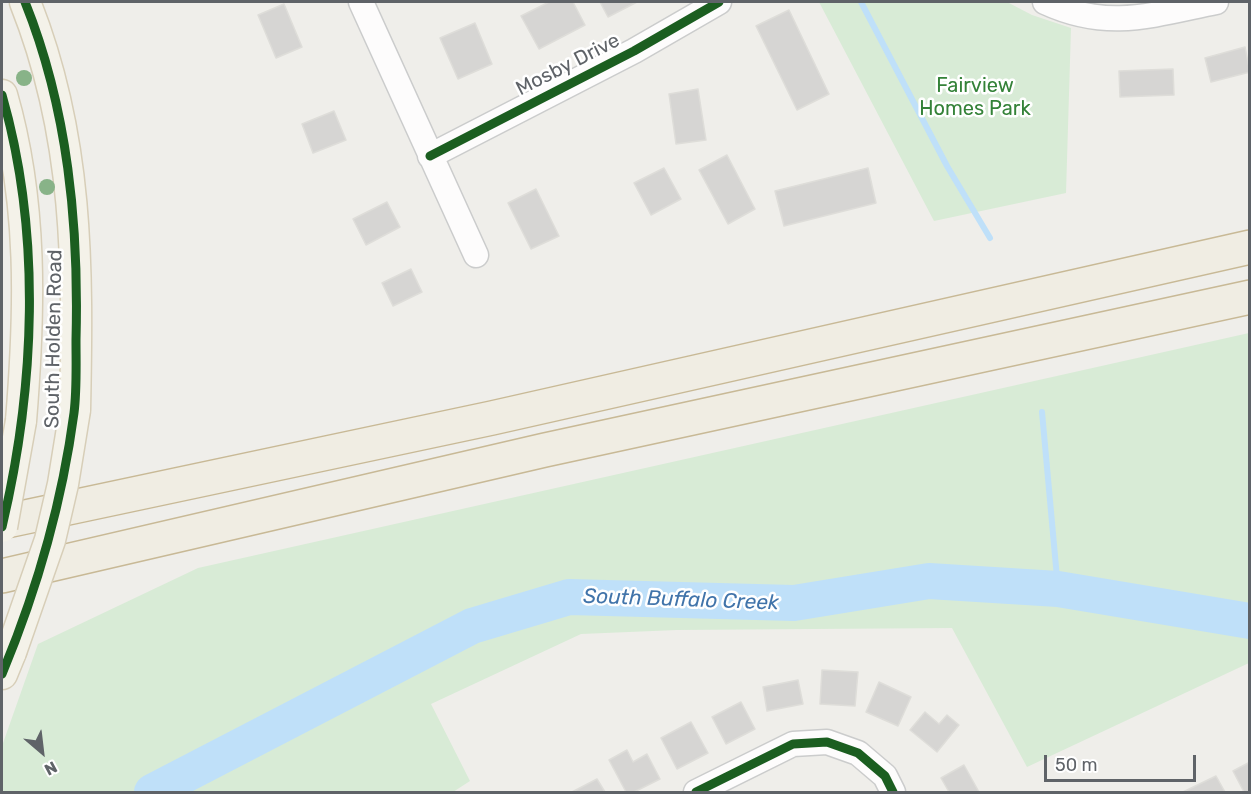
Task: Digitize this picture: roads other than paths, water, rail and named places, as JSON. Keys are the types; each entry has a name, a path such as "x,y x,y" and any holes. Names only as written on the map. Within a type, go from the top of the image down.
{"highway":[{"path":"2,522 480,420 1250,247"},
{"path":"2,576 545,450 1250,297"}],"main road":[{"name":"South Holden Road","path":"6,663 50,540 63,484 75,410 77,304 74,214 62,131 51,78 25,2"},
{"name":"South Holden Road","path":"2,95 20,177 27,249 28,337 21,421 2,527"}],"street":[{"path":"361,2 476,255"},
{"name":"Mosby Drive","path":"430,156 634,51 719,2"},
{"path":"1045,2 1085,16 1110,19 1139,18 1216,2"},
{"path":"696,792 793,744 827,742 858,753 885,776 893,792"}],"waterway":[{"path":"861,2 947,166 990,238"},
{"path":"1042,412 1058,589"},
{"name":"South Buffalo Creek","path":"152,792 472,626 569,597 794,603 929,581 1058,589 1250,621"}],"park label":[{"name":"Fairview Homes Park","path":"975,98"}]}
